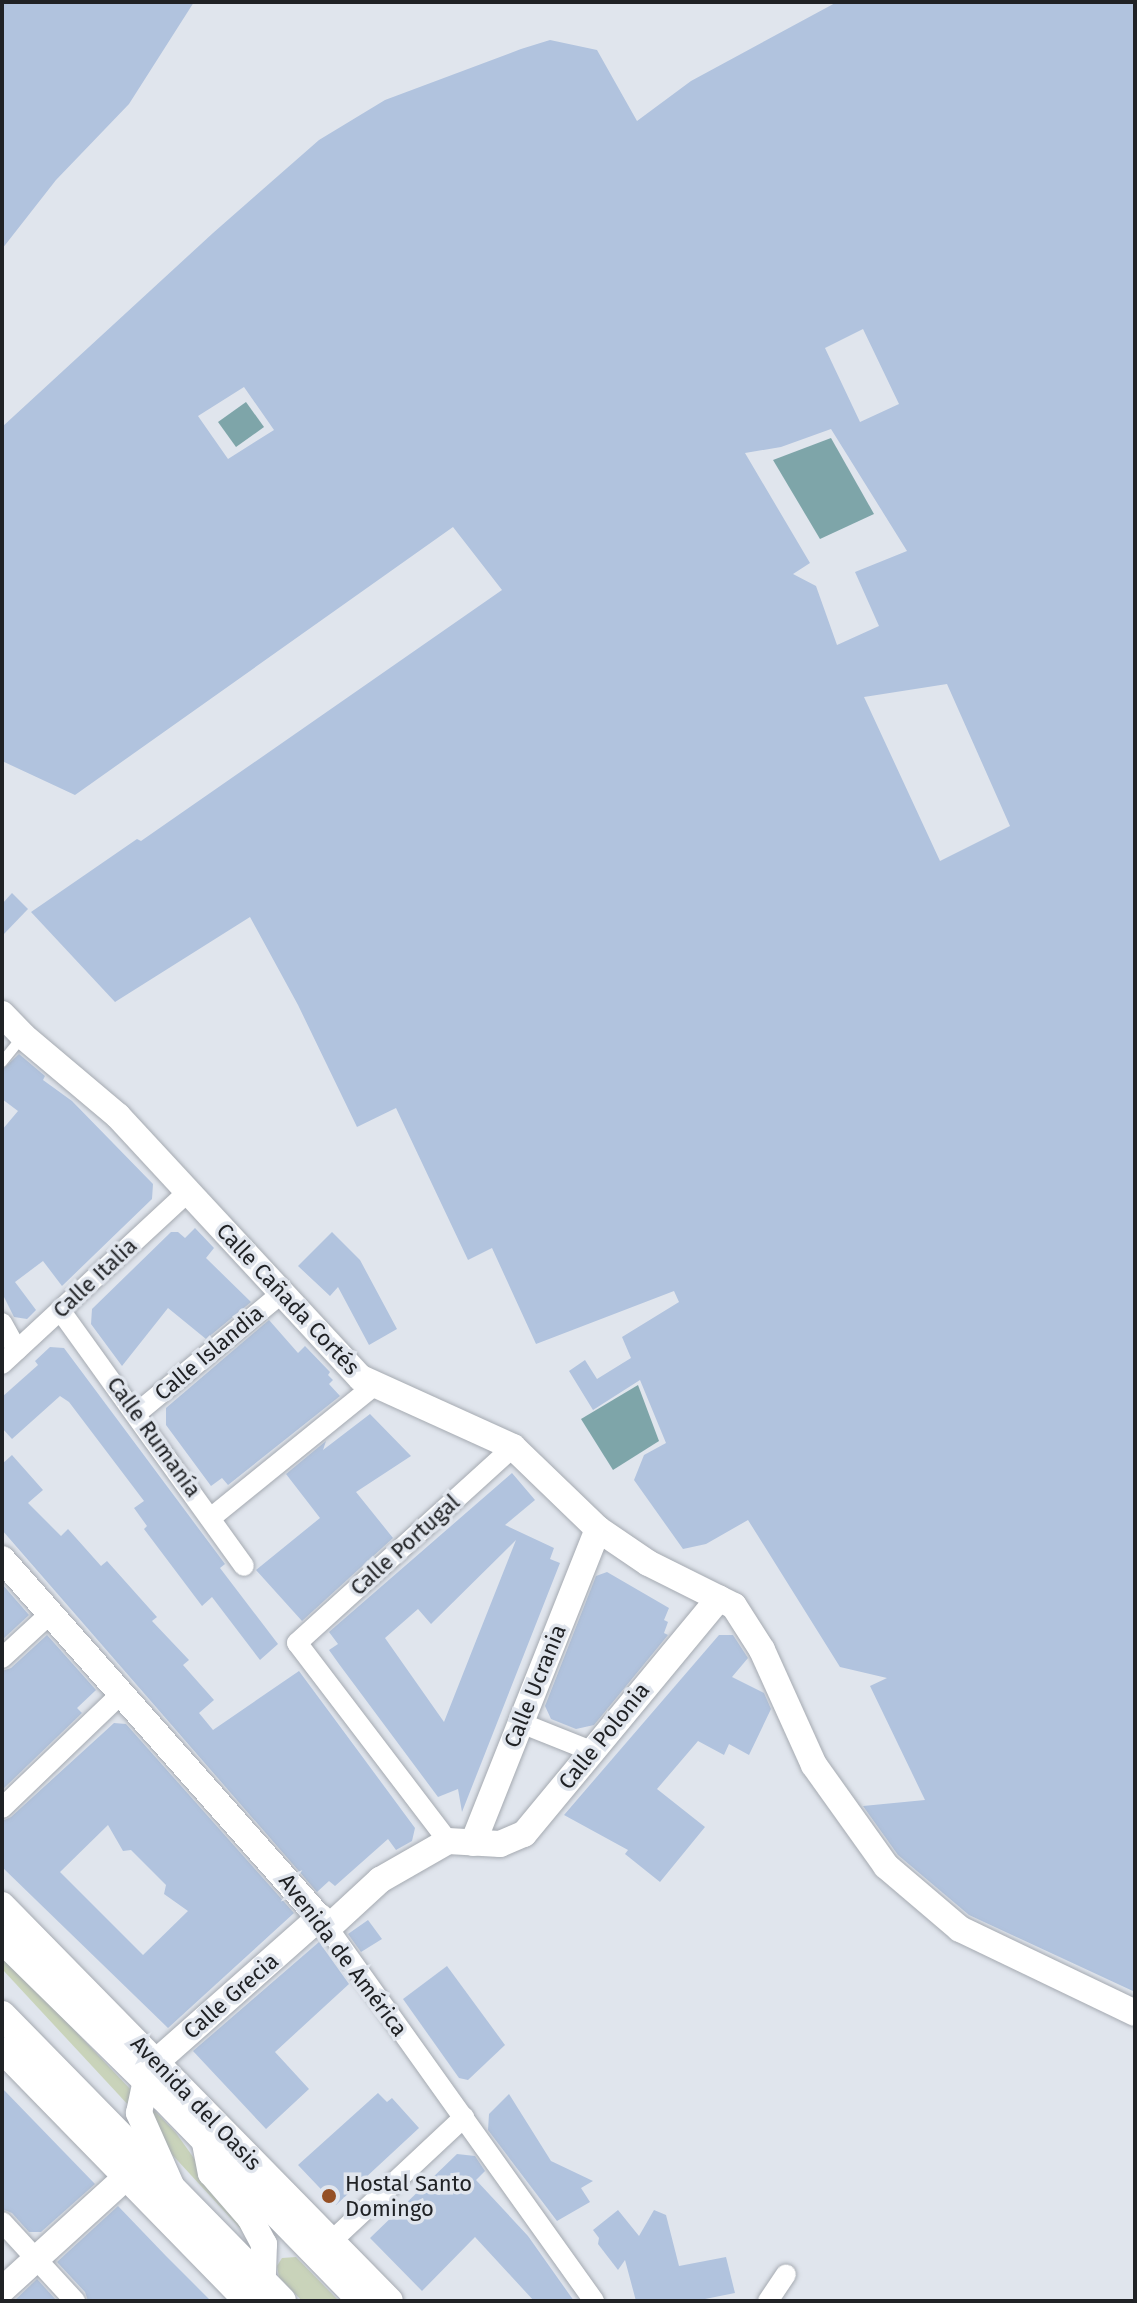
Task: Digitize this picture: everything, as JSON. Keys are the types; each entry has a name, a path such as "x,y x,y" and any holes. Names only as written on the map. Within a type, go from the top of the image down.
{"main road":[{"name":"Avenida del Oasis","path":"2,1939 151,2071 204,2138 324,2248 362,2301"},
{"path":"2,2015 172,2189 256,2297"}],"street":[{"name":"Calle Cañada Cortés","path":"2,1014 23,1036 118,1116 361,1378 513,1447 598,1529 648,1563 726,1602"},
{"name":"Calle Italia","path":"9,1357 188,1192"},
{"name":"Calle Islandia","path":"137,1413 282,1293"},
{"name":"Calle Rumanía","path":"60,1310 212,1517 244,1566"},
{"path":"2,1323 9,1357"},
{"path":"212,1517 375,1385"},
{"name":"Calle Portugal","path":"460,1842 297,1643 513,1447"},
{"name":"Calle Ucrania","path":"460,1842 521,1723 598,1529"},
{"name":"Avenida de América","path":"2,1559 324,1922 594,2301"},
{"path":"726,1602 762,1650 814,1765 886,1866 960,1929 1135,2013"},
{"name":"Calle Polonia","path":"460,1842 500,1844 524,1834 591,1751 726,1602"},
{"path":"2,1658 51,1613"},
{"path":"2,1808 122,1693"},
{"path":"521,1723 591,1751"},
{"name":"Calle Grecia","path":"151,2071 324,1922 380,1880 460,1842"},
{"name":"Avenida del Oasis","path":"2,1905 151,2071 324,2248 390,2301"},
{"path":"2,2050 126,2177 256,2297"},
{"path":"151,2071 139,2113 172,2189"},
{"path":"324,2248 464,2117"},
{"path":"204,2138 211,2173 250,2218 264,2244 256,2297"},
{"path":"2,2290 126,2177"},
{"path":"2,2222 75,2301"},
{"path":"768,2301 786,2274"}],"lane":[{"path":"2,1062 23,1036"}],"green space":[{"path":"2,1954 133,2092 131,2108 2,1969"},
{"path":"150,2106 176,2133 258,2248 155,2136"},
{"path":"296,2257 339,2301 302,2301 279,2277 277,2266 282,2258"}],"water":[{"path":"246,402 264,427 236,447 218,422"},
{"path":"831,438 874,514 820,539 773,460"},
{"path":"638,1385 659,1441 613,1470 581,1419"}],"building":[{"path":"2,2 194,2 129,104 56,180 2,249"},
{"path":"837,2 1135,2 1135,1992 969,1915 898,1855 863,1806 925,1800 870,1686 887,1678 840,1667 748,1520 706,1544 683,1549 634,1480 644,1455 666,1443 640,1380 593,1410 569,1371 585,1360 597,1379 631,1358 622,1337 679,1302 674,1291 536,1344 492,1248 468,1260 396,1108 357,1127 298,1005 250,917 115,1002 31,912 137,839 141,841 502,590 453,527 75,795 2,761 2,427 319,140 385,100 550,40 597,50 637,121 691,81","holes":["863,329 899,404 860,422 825,348","244,387 274,430 228,459 198,416","831,429 907,551 855,572 879,626 837,645 816,586 793,574 810,563 745,453 781,447","947,684 1010,826 940,861 864,697"]},
{"path":"12,893 28,909 2,936 2,904"},
{"path":"19,1054 45,1076 43,1080 72,1101 153,1184 152,1199 62,1286 43,1261 15,1282 36,1310 27,1319 14,1317 2,1293 2,1130 18,1111 2,1099 2,1070"},
{"path":"195,1228 214,1248 206,1258 251,1302 206,1339 168,1308 122,1366 91,1324 92,1309 171,1232 178,1232 185,1238"},
{"path":"332,1232 360,1260 397,1329 369,1345 338,1287 330,1296 298,1266"},
{"path":"269,1320 298,1353 305,1346 330,1372 328,1375 333,1380 329,1384 340,1396 228,1485 222,1478 211,1486 166,1425 166,1408"},
{"path":"50,1347 64,1348 225,1564 220,1568 278,1644 260,1660 212,1597 202,1606 144,1529 147,1526 134,1508 144,1501 69,1402 60,1396 12,1439 2,1428 2,1397 38,1365 35,1361"},
{"path":"370,1414 411,1456 356,1492 393,1538 302,1621 256,1570 320,1518 286,1474 326,1441 323,1450"},
{"path":"12,1455 43,1490 28,1503 61,1536 68,1529 101,1566 107,1561 157,1617 152,1621 189,1660 183,1665 214,1700 199,1713 213,1730 299,1671 415,1828 412,1841 396,1850 388,1839 335,1886 329,1881 317,1892 2,1530 2,1464"},
{"path":"512,1473 535,1500 505,1525 554,1548 550,1559 560,1563 462,1812 458,1789 438,1797 339,1664 329,1650 338,1644 329,1632","holes":["516,1540 444,1722 385,1638 418,1609 431,1624"]},
{"path":"607,1572 669,1608 664,1620 668,1622 664,1633 668,1635 594,1725 576,1729 551,1719 545,1706 596,1576"},
{"path":"2,1584 29,1615 2,1640"},
{"path":"47,1635 96,1690 77,1708 82,1713 2,1790 2,1671 11,1668"},
{"path":"719,1635 733,1635 748,1658 732,1677 764,1693 771,1709 749,1755 729,1744 724,1755 698,1741 657,1789 705,1827 660,1882 625,1854 628,1850 564,1815"},
{"path":"114,1723 126,1724 294,1913 168,2028 2,1867 2,1821 11,1817","holes":["108,1825 123,1851 131,1850 166,1885 164,1894 188,1911 143,1955 60,1872"]},
{"path":"368,1920 382,1939 361,1952 348,1934"},
{"path":"319,1942 349,1984 275,2052 309,2089 266,2129 193,2051"},
{"path":"447,1966 505,2045 468,2080 459,2078 403,1999"},
{"path":"2,2088 95,2184 41,2232 29,2232 12,2213 2,2209"},
{"path":"378,2093 387,2102 392,2098 419,2128 336,2205 298,2165"},
{"path":"509,2094 551,2161 593,2181 581,2188 590,2202 557,2221 488,2130 489,2114"},
{"path":"457,2154 475,2156 485,2171 476,2180 528,2236 574,2301 534,2301 475,2237 422,2291 370,2238"},
{"path":"118,2206 211,2301 88,2301 85,2292 57,2262"},
{"path":"618,2210 639,2236 654,2210 666,2215 679,2266 726,2257 735,2293 700,2300 636,2301 625,2260 618,2270 598,2244 599,2238 593,2230"},
{"path":"37,2279 57,2301 14,2301"}],"place":[{"name":"Hostal Santo Domingo","path":"329,2196"}]}
